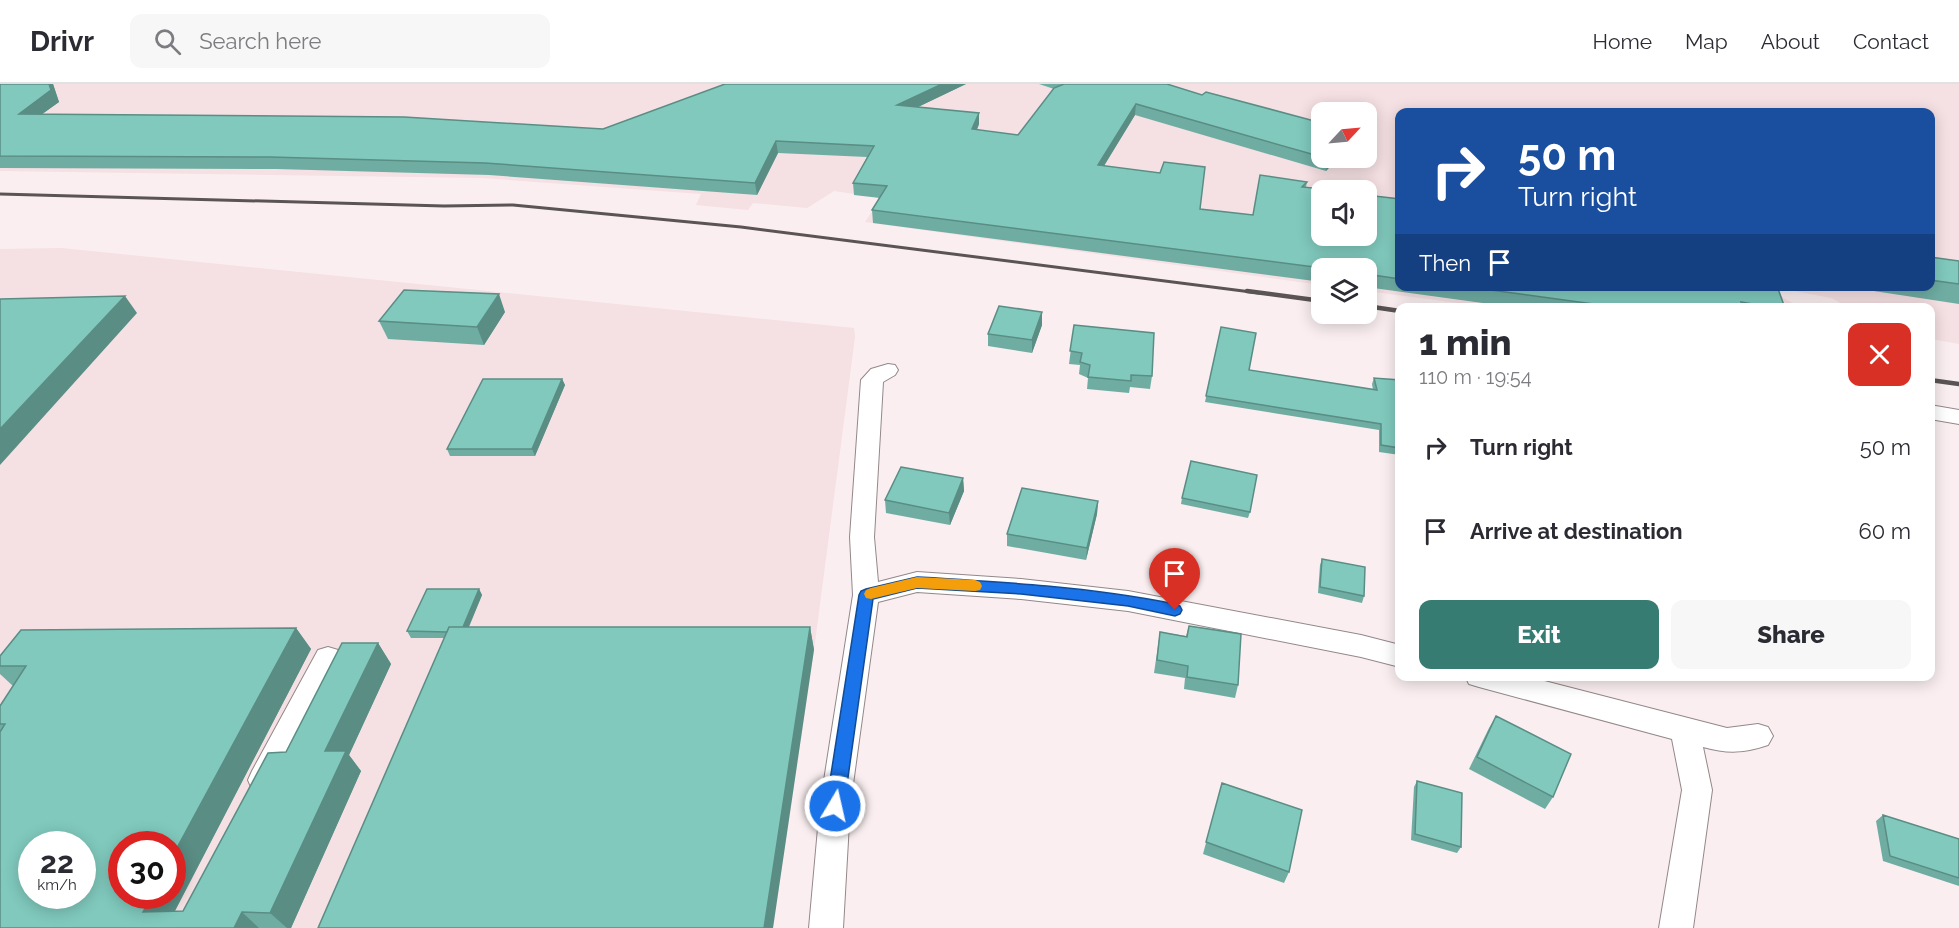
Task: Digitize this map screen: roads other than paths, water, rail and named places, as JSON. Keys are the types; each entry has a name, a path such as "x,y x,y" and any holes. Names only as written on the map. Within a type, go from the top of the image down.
{"street":[{"path":"826,928 835,806 866,595 862,537 872,380 878,374 888,370"},
{"path":"1935,413 1959,417"},
{"path":"866,595 917,582 1021,589 1128,601 1361,646 1395,655"},
{"path":"250,803 328,658"},
{"path":"1498,681 1727,741 1758,736"},
{"path":"1676,928 1697,790 1685,729"}],"railway":[{"path":"0,194 444,206 513,205 741,227 1259,293"},
{"path":"1247,291 1311,300"},
{"path":"1377,308 1395,310"},
{"path":"1935,381 1959,384"}]}
